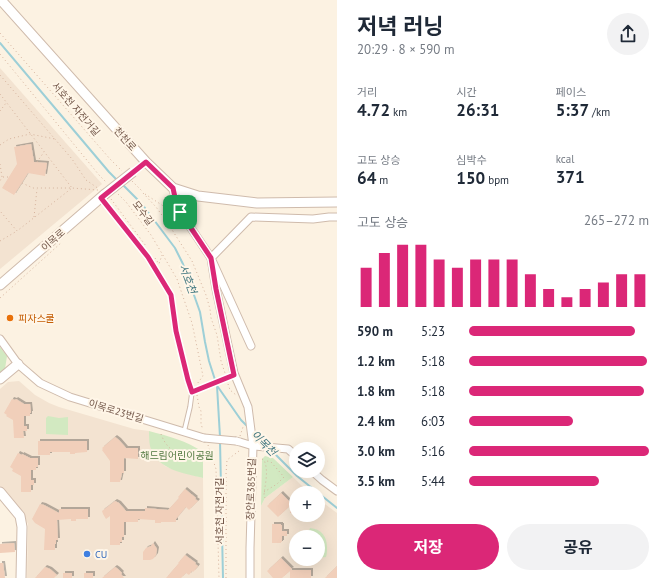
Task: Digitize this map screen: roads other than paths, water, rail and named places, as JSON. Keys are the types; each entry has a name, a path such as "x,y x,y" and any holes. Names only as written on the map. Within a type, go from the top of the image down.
{"street":[{"name":"천천로","path":"1,0 146,162 173,188 198,196 257,203 337,202"},
{"name":"이목로","path":"0,285 146,162"},
{"path":"173,188 177,207 211,258 251,346"},
{"path":"211,258 251,217 313,219 337,217"},
{"path":"211,258 233,375 248,407 247,426 252,436 253,446"},
{"name":"이목로23번길","path":"0,340 18,364 40,383 70,397 206,438 238,441 253,446"},
{"path":"0,379 18,364"},
{"name":"장안로385번길","path":"250,578 253,446 289,450"},
{"path":"320,478 337,491"},
{"path":"0,492 20,516 22,527 21,578"}],"lane":[{"path":"107,194 171,295 176,331 192,392 184,432"},
{"path":"192,392 233,375"}],"waterway":[{"name":"서호천","path":"0,43 118,181"},
{"name":"서호천","path":"122,184 142,204 175,248 183,264 200,312 209,361 217,386 220,437"},
{"name":"이목천","path":"218,387 241,420 248,427"},
{"name":"이목천","path":"254,433 266,445"},
{"name":"서호천","path":"220,441 223,578"},
{"name":"이목천","path":"271,450 297,476 337,508"}],"place":[{"name":"피자스쿨","path":"10,318"},
{"name":"CU","path":"87,554"}],"park label":[{"name":"해드림어린이공원","path":"177,455"}]}
